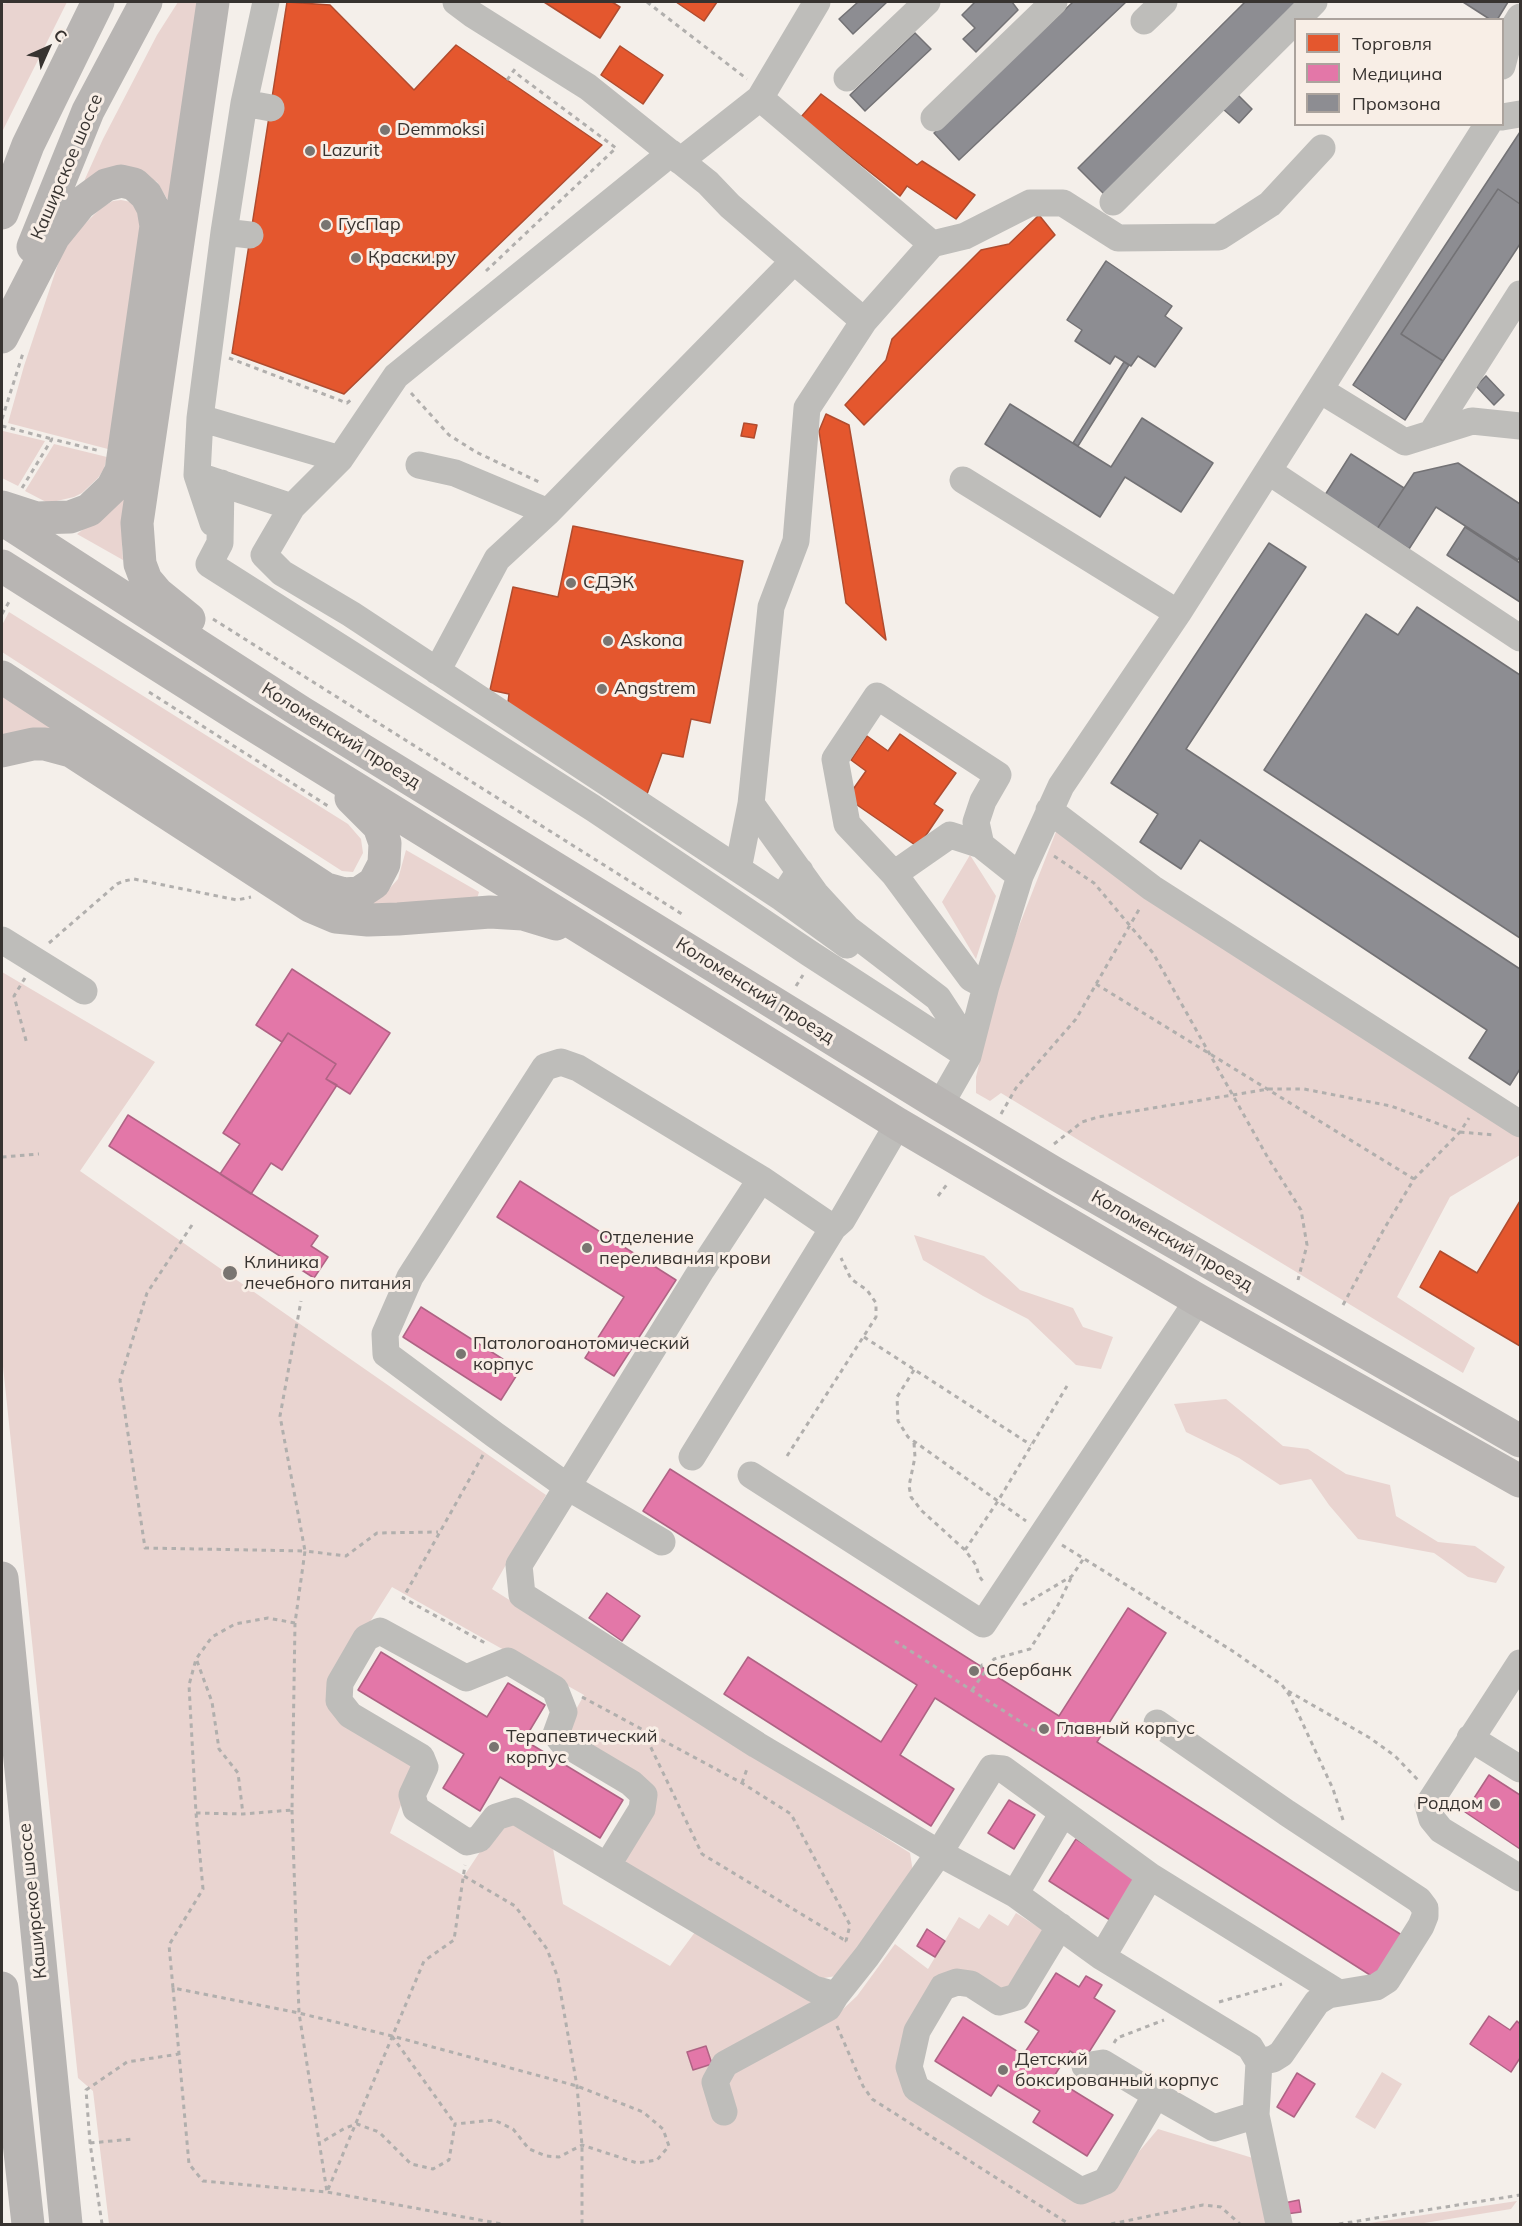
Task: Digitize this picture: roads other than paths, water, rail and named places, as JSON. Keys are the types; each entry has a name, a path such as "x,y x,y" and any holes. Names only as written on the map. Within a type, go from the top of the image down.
{"main road":[{"path":"2,213 28,145 98,2"},
{"name":"Каширское шоссе","path":"2,338 37,234 88,111 146,2"},
{"path":"213,2 137,523 140,564 146,580 157,593 301,712"},
{"path":"2,338 54,236 80,204 106,185 121,181 134,184 146,195 153,208 156,226 121,471 112,488 89,510 69,517 36,518 10,500"},
{"name":"Коломенский проезд","path":"2,519 301,712 940,1105 1521,1441"},
{"name":"Коломенский проезд","path":"2,566 321,767 898,1124 1198,1300 1521,1481"},
{"path":"2,677 326,888 344,894 359,893 374,883 384,864 385,843 379,826 321,767"},
{"path":"2,751 39,744 71,751 310,906 336,917 368,920 478,913 523,914 548,920 648,969"},
{"name":"Каширское шоссе","path":"2,1578 66,2224"},
{"path":"2,1988 3,2023 28,2224"}],"lane":[{"path":"266,2 244,103 237,233 200,418 219,543 209,564 593,808 809,953 969,1051"},
{"path":"456,2 500,33 575,78 708,183 730,206 864,321"},
{"path":"847,78 927,2"},
{"path":"934,118 1054,2"},
{"path":"1144,21 1164,2"},
{"path":"1298,18 1314,2"},
{"path":"814,4 762,95 676,157 396,376 340,459 292,507 264,555 282,573 351,614 782,898 932,1008 969,1051"},
{"path":"1508,52 1511,32 1521,17"},
{"path":"1113,202 1294,22"},
{"path":"762,95 932,244"},
{"path":"244,103 271,108"},
{"path":"1504,117 1521,114"},
{"path":"940,1105 969,1051 986,986 1020,876 1061,786 1178,613 1487,126"},
{"path":"738,869 751,804 771,607 796,541 807,408 864,321 932,244 965,236 1030,203 1063,203 1118,238 1219,237 1270,204 1322,148"},
{"path":"437,671 497,559 556,503 794,261"},
{"path":"1431,434 1521,294"},
{"path":"1320,390 1405,442 1472,421 1521,426"},
{"path":"200,418 340,459"},
{"path":"419,465 455,473 556,503"},
{"path":"1268,471 1521,638"},
{"path":"209,479 292,507"},
{"path":"963,480 1178,613"},
{"path":"981,845 976,822 983,801 998,775 877,696 835,759 847,824 894,873 969,976 986,986"},
{"path":"751,804 815,893 848,928 938,998 969,1051"},
{"path":"1049,810 1152,888 1482,1099 1510,1130"},
{"path":"894,873 950,835 981,845 1020,876"},
{"path":"782,898 800,871"},
{"path":"2,940 84,991"},
{"path":"662,1542 568,1486 386,1354 385,1334 410,1277 545,1067 561,1062 578,1068 761,1179 828,1236"},
{"path":"692,1457 828,1236 842,1220 898,1124"},
{"path":"761,1179 702,1269 519,1565 522,1595 757,1744 939,1852 1015,1894 1102,1957 1250,2048 1259,2062 1256,2115 1279,2224"},
{"path":"752,1475 983,1624 1198,1300"},
{"path":"607,1866 642,1809 644,1795 631,1783 562,1742 556,1734 564,1712 555,1689 508,1661 466,1678 380,1631 366,1638 340,1683 339,1701 350,1715 421,1757 425,1767 412,1795 416,1809 467,1842 479,1839 496,1817 514,1811 814,1989 832,2002"},
{"path":"1518,1673 1470,1738 1433,1795 1428,1805 1428,1812 1442,1830 1521,1878"},
{"path":"1157,1723 1419,1900 1425,1908 1421,1926 1387,1980 1376,1987 1337,1992 1317,2002 1281,2054 1273,2059 1259,2062"},
{"path":"1470,1738 1521,1769"},
{"path":"724,2112 715,2082 725,2064 832,2002 857,1948 939,1852 992,1768 1003,1769 1150,1876 1337,1992"},
{"path":"1015,1894 1063,1813"},
{"path":"1102,1957 1150,1876"},
{"path":"1060,1926 1017,1997 999,2002 971,1984 957,1982 943,1987 917,2031 909,2067 916,2088 1081,2191 1106,2181 1156,2096"},
{"path":"1085,2066 1103,2063 1214,2128 1256,2115"}],"place":[{"name":"Demmoksi","path":"385,130"},
{"name":"Lazurit","path":"310,151"},
{"name":"ГусПар","path":"326,225"},
{"name":"Краски.ру","path":"356,258"},
{"name":"СДЭК","path":"571,583"},
{"name":"Askona","path":"608,641"},
{"name":"Angstrem","path":"602,689"},
{"name":"Отделение переливания крови","path":"587,1248"},
{"name":"Клиника лечебного питания","path":"230,1273"},
{"name":"Патологоанотомический корпус","path":"461,1354"},
{"name":"Сбербанк","path":"974,1671"},
{"name":"Главный корпус","path":"1044,1729"},
{"name":"Терапевтический корпус","path":"494,1747"},
{"name":"Роддом","path":"1495,1804"},
{"name":"Детский боксированный корпус","path":"1003,2070"}]}
